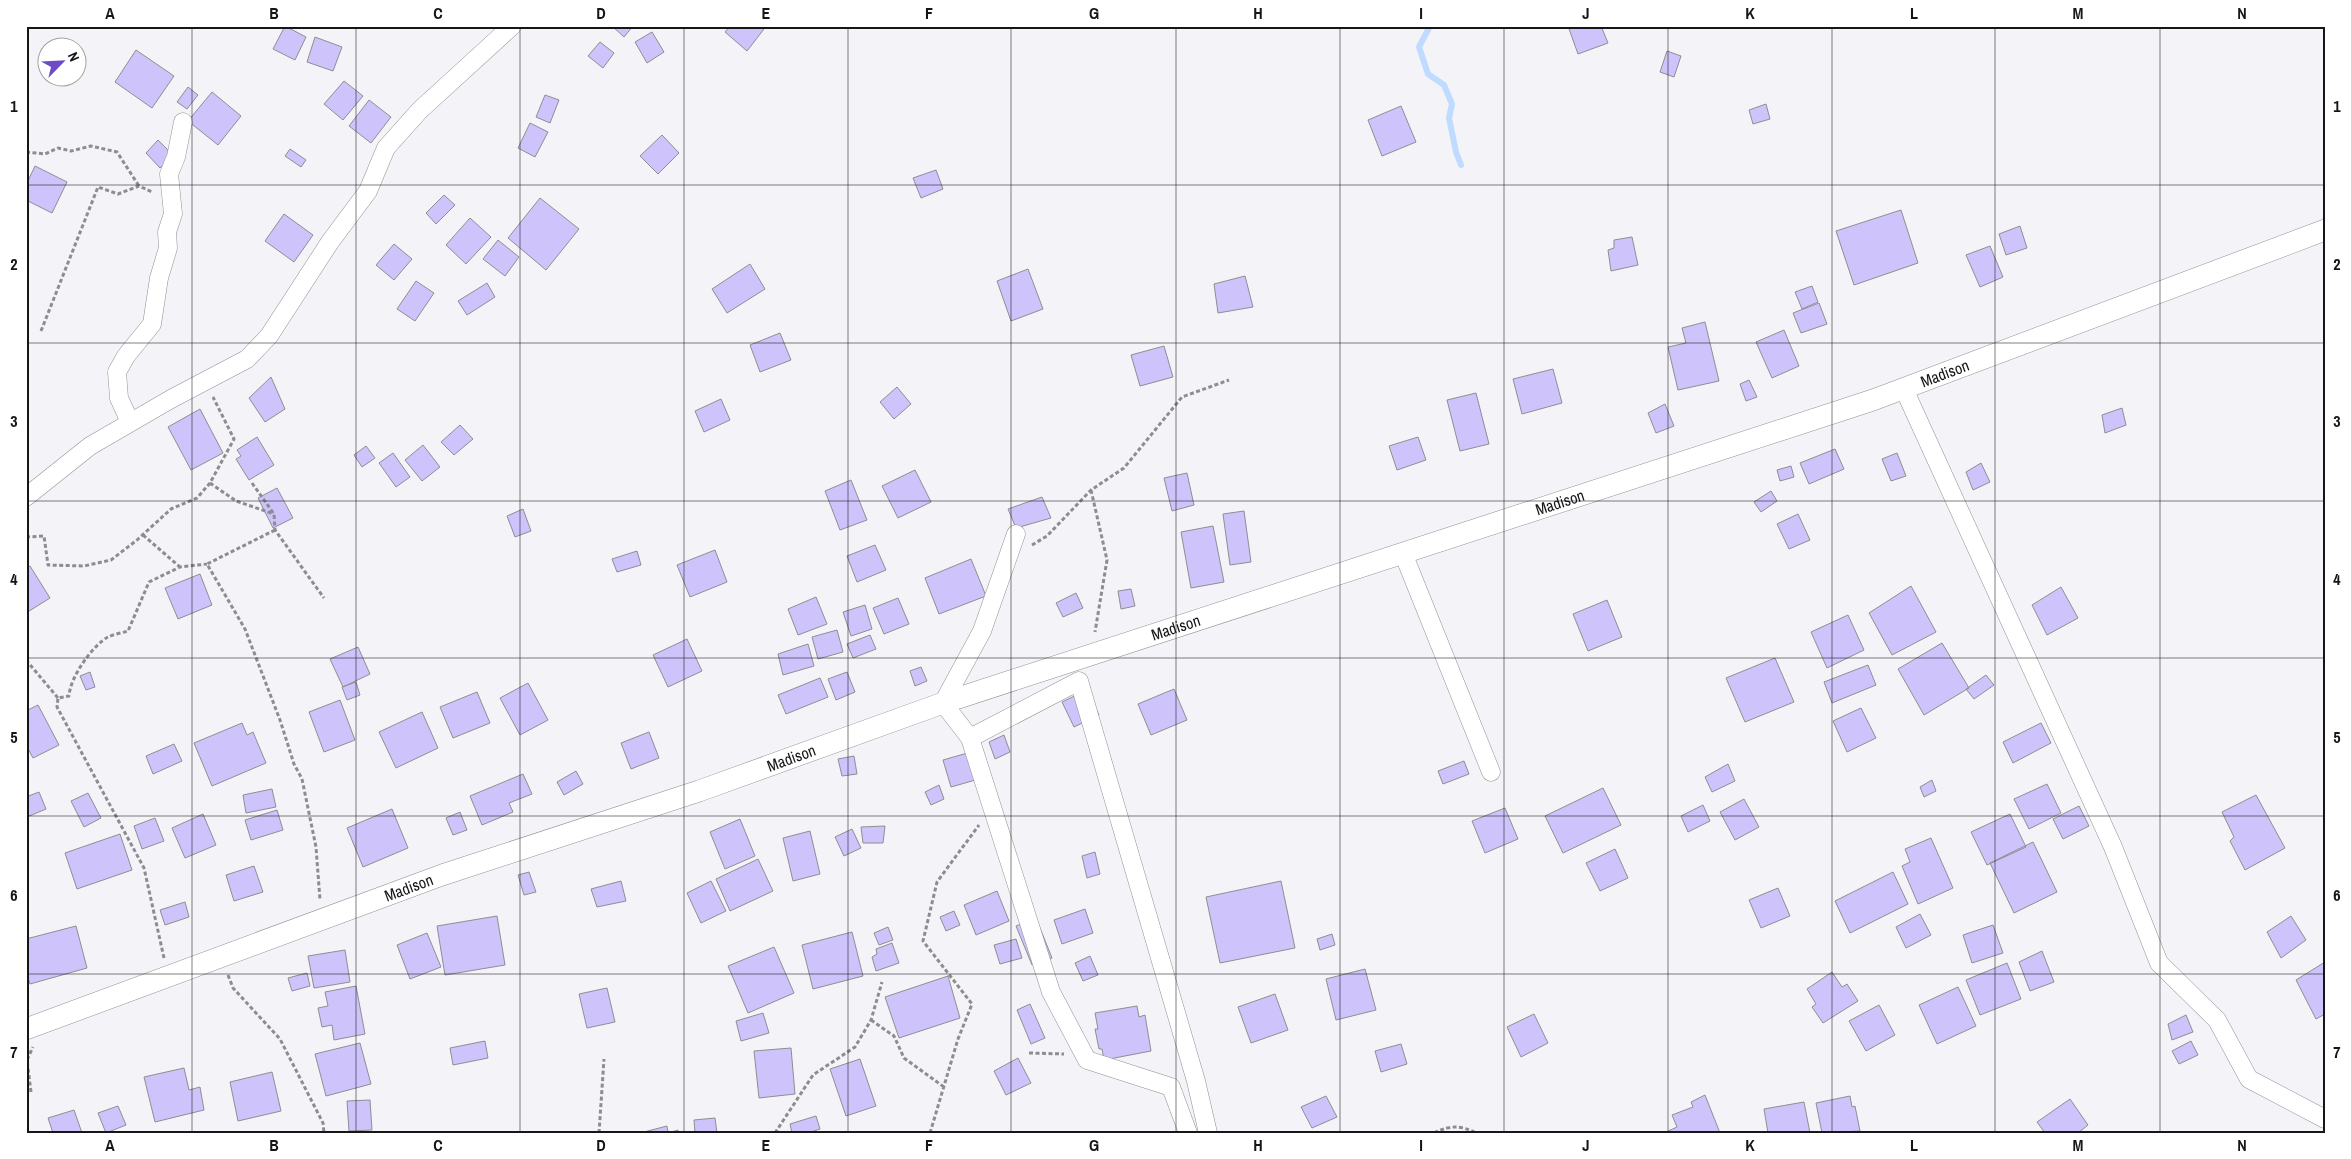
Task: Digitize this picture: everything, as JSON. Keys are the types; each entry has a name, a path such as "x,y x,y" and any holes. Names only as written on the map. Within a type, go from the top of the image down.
{"street":[{"path":"26,497 90,446 130,422 247,359 269,336 330,242 368,191 386,148 420,110 512,26"},
{"path":"130,422 119,398 117,372 126,356 152,324 159,278 168,248 167,232 173,214 169,174 176,157 182,122"},
{"name":"Madison","path":"36,1026 442,875 699,791 943,703 1904,389 2325,230"},
{"path":"1904,389 2113,847 2159,963 2217,1020 2249,1079 2325,1119"},
{"path":"1016,534 982,631 943,703 970,738 1050,992 1087,1060 1171,1087 1188,1133"},
{"path":"1404,553 1491,772"},
{"path":"970,738 1080,681 1196,1081 1208,1133"}],"path":[{"path":"26,152 45,154 58,148 71,151 91,146 117,152 139,186 171,200"},
{"path":"41,330 98,187 118,194 139,186"},
{"path":"1007,559 1047,536 1091,490 1124,468 1182,397 1228,380"},
{"path":"26,537 44,536 48,565 84,566 111,560 143,535 171,509 196,498 210,483 234,439 205,381"},
{"path":"210,483 236,501 274,514"},
{"path":"252,483 274,514 275,530 324,598"},
{"path":"1091,490 1107,560 1091,655"},
{"path":"58,698 69,696 70,687 79,666 108,637 128,631 149,582 180,567 208,564 275,530"},
{"path":"143,535 180,567"},
{"path":"208,564 245,629 280,720 294,764 302,779 316,846 322,920"},
{"path":"26,660 58,698 57,707 144,868 169,977"},
{"path":"930,1133 972,1004 923,941 937,882 991,808"},
{"path":"775,1133 813,1074 855,1047 871,1020 882,982"},
{"path":"233,988 280,1039 323,1123 324,1133"},
{"path":"871,1020 894,1036 904,1058 944,1087"},
{"path":"32,1092 27,1060 36,1026"},
{"path":"1028,1053 1085,1055"},
{"path":"599,1133 604,1060"},
{"path":"1434,1133 1443,1128 1462,1126 1476,1133"}],"building":[{"path":"285,26 306,37 295,60 273,49"},
{"path":"612,26 633,26 624,37"},
{"path":"730,26 761,26 764,29 747,51 725,32"},
{"path":"1568,26 1601,26 1608,43 1578,54"},
{"path":"652,32 664,52 647,63 635,42"},
{"path":"315,37 342,47 333,71 307,62"},
{"path":"600,42 614,53 603,68 588,56"},
{"path":"136,50 174,76 152,108 115,82"},
{"path":"1667,51 1681,56 1674,77 1660,72"},
{"path":"344,81 363,96 343,120 324,104"},
{"path":"188,87 198,95 187,109 177,102"},
{"path":"212,92 241,116 218,145 188,121"},
{"path":"545,95 559,100 550,123 536,117"},
{"path":"369,100 391,117 371,143 349,126"},
{"path":"1766,104 1770,119 1753,124 1749,110"},
{"path":"1401,106 1416,142 1382,156 1368,120"},
{"path":"530,123 548,132 535,157 518,148"},
{"path":"662,135 679,153 658,174 640,156"},
{"path":"158,140 173,155 160,168 146,153"},
{"path":"290,149 306,160 301,167 285,156"},
{"path":"35,166 67,182 52,213 26,200 26,185"},
{"path":"936,170 943,189 921,198 913,178"},
{"path":"444,195 455,205 436,224 426,213"},
{"path":"540,198 579,229 546,270 508,238"},
{"path":"1901,210 1918,263 1854,285 1836,231"},
{"path":"284,214 313,235 294,262 265,241"},
{"path":"470,218 491,237 466,264 446,245"},
{"path":"2020,226 2027,248 2006,255 1999,234"},
{"path":"1632,237 1638,265 1611,271 1608,250 1614,248 1614,240"},
{"path":"498,240 519,257 505,276 483,259"},
{"path":"394,244 412,259 394,280 376,265"},
{"path":"1990,246 2003,277 1980,287 1966,255"},
{"path":"750,264 765,289 727,313 712,289"},
{"path":"1028,269 1043,309 1011,321 997,281"},
{"path":"1245,276 1253,307 1218,313 1214,284"},
{"path":"416,281 434,293 415,321 397,309"},
{"path":"487,283 495,297 467,315 458,301"},
{"path":"1812,286 1818,302 1802,309 1795,292"},
{"path":"1819,303 1827,324 1801,333 1793,313"},
{"path":"1705,322 1719,381 1678,390 1668,347 1686,343 1682,328"},
{"path":"1784,330 1799,366 1772,378 1756,342"},
{"path":"780,333 791,360 760,372 750,345"},
{"path":"1164,346 1173,377 1140,386 1131,355"},
{"path":"1553,369 1562,403 1522,414 1513,379"},
{"path":"271,377 285,409 265,422 249,398"},
{"path":"1749,380 1757,397 1746,401 1740,384"},
{"path":"897,387 911,404 894,419 880,402"},
{"path":"1476,393 1489,444 1460,451 1447,400"},
{"path":"721,399 730,420 704,432 695,411"},
{"path":"1665,404 1674,426 1656,433 1648,413"},
{"path":"2122,408 2126,425 2105,433 2102,415"},
{"path":"200,409 223,453 191,470 168,427"},
{"path":"460,425 473,439 454,455 441,442"},
{"path":"257,437 274,465 249,480 236,459 241,456 237,450"},
{"path":"1418,437 1426,460 1397,470 1389,446"},
{"path":"423,445 440,467 422,481 405,460"},
{"path":"366,446 375,458 362,467 354,455"},
{"path":"1835,449 1844,469 1809,484 1800,463"},
{"path":"393,453 410,477 396,487 379,463"},
{"path":"1897,453 1906,476 1891,481 1882,459"},
{"path":"1981,463 1990,482 1973,490 1966,472"},
{"path":"1791,466 1794,477 1780,481 1777,470"},
{"path":"915,470 931,502 898,518 882,486"},
{"path":"1187,473 1194,505 1172,511 1164,478"},
{"path":"851,480 867,520 840,530 825,491"},
{"path":"277,488 293,518 273,528 258,498"},
{"path":"1771,491 1777,501 1761,512 1754,502"},
{"path":"1042,497 1051,518 1016,528 1008,509"},
{"path":"523,509 531,531 515,537 507,516"},
{"path":"1244,511 1251,562 1230,565 1223,514"},
{"path":"1798,514 1810,540 1789,549 1777,524"},
{"path":"1213,526 1224,582 1191,588 1181,532"},
{"path":"875,545 886,570 857,582 847,556"},
{"path":"715,550 727,582 690,597 677,565"},
{"path":"637,551 641,565 617,572 612,559"},
{"path":"971,559 986,596 939,614 925,578"},
{"path":"30,566 50,598 26,613 26,568"},
{"path":"200,574 212,605 178,619 165,588"},
{"path":"1911,586 1936,632 1892,655 1869,613"},
{"path":"2061,587 2078,618 2047,635 2032,605"},
{"path":"1131,589 1135,606 1121,609 1118,591"},
{"path":"1076,593 1083,608 1063,617 1056,603"},
{"path":"816,597 827,624 798,635 788,609"},
{"path":"898,598 909,624 884,634 873,608"},
{"path":"1607,600 1622,637 1588,651 1573,614"},
{"path":"865,605 872,629 851,636 843,612"},
{"path":"1848,615 1864,650 1827,668 1811,632"},
{"path":"837,630 843,652 818,659 812,637"},
{"path":"870,635 876,649 853,658 847,644"},
{"path":"687,639 702,671 668,687 653,655"},
{"path":"1942,643 1969,688 1924,715 1898,669"},
{"path":"808,644 814,666 783,675 778,654"},
{"path":"358,647 370,674 343,687 330,659"},
{"path":"1775,658 1794,702 1745,722 1726,678"},
{"path":"1868,665 1876,685 1832,703 1824,682"},
{"path":"921,667 927,681 915,686 910,671"},
{"path":"90,672 95,687 86,690 80,676"},
{"path":"847,672 855,692 836,700 828,679"},
{"path":"1986,675 1994,685 1974,699 1966,689"},
{"path":"820,678 828,697 786,714 778,695"},
{"path":"356,682 360,695 347,700 342,687"},
{"path":"528,683 548,720 520,735 500,698"},
{"path":"1174,689 1187,720 1151,735 1138,704"},
{"path":"1087,690 1099,715 1074,727 1062,702"},
{"path":"477,692 490,723 453,738 440,707"},
{"path":"340,700 355,740 324,752 309,712"},
{"path":"38,705 59,745 33,758 26,745 26,711"},
{"path":"1861,708 1876,738 1847,752 1833,721"},
{"path":"422,712 438,748 396,768 379,732"},
{"path":"242,723 247,735 253,732 266,763 212,786 194,743"},
{"path":"2041,723 2051,743 2013,763 2003,742"},
{"path":"649,732 659,758 631,769 621,743"},
{"path":"1004,735 1010,752 995,759 989,742"},
{"path":"174,744 182,761 153,774 146,756"},
{"path":"971,752 979,779 951,787 943,760"},
{"path":"854,756 857,774 842,776 838,759"},
{"path":"1464,761 1469,774 1443,784 1438,771"},
{"path":"1728,764 1735,781 1712,792 1705,777"},
{"path":"576,771 583,784 564,795 557,782"},
{"path":"523,774 532,794 509,803 513,812 482,825 470,796"},
{"path":"1932,780 1936,791 1924,797 1920,787"},
{"path":"2047,784 2061,813 2029,829 2014,799"},
{"path":"939,785 944,799 931,805 925,792"},
{"path":"1603,788 1621,825 1563,853 1545,816"},
{"path":"272,789 276,807 246,813 243,795"},
{"path":"39,792 46,809 27,817 26,797"},
{"path":"88,793 101,818 84,827 71,801"},
{"path":"2256,795 2285,848 2245,870 2230,841 2234,837 2222,812"},
{"path":"1744,799 1759,827 1735,840 1720,812"},
{"path":"1703,805 1710,821 1688,832 1681,816"},
{"path":"2079,806 2089,826 2063,839 2053,819"},
{"path":"1505,808 1518,839 1485,853 1472,821"},
{"path":"392,809 408,848 363,867 347,828"},
{"path":"277,810 283,830 251,840 245,820"},
{"path":"460,812 467,830 453,835 446,818"},
{"path":"203,814 216,845 185,858 172,828"},
{"path":"2010,814 2026,847 1987,865 1971,832"},
{"path":"155,818 164,841 142,849 134,826"},
{"path":"740,819 755,856 725,869 710,832"},
{"path":"885,826 883,843 863,843 861,827"},
{"path":"852,829 861,848 844,856 835,837"},
{"path":"810,831 820,874 793,881 783,838"},
{"path":"120,834 132,870 77,889 65,853"},
{"path":"1931,838 1953,888 1918,904 1902,866 1910,862 1905,849"},
{"path":"2033,842 2057,892 2014,913 1990,863"},
{"path":"1615,849 1628,878 1600,891 1586,863"},
{"path":"1095,852 1100,874 1087,878 1082,856"},
{"path":"758,859 773,891 730,911 716,879"},
{"path":"254,866 263,892 234,901 226,875"},
{"path":"529,872 536,892 524,895 518,875"},
{"path":"1893,872 1908,904 1850,933 1835,901"},
{"path":"621,881 626,901 597,907 591,889"},
{"path":"711,881 726,911 701,923 687,893"},
{"path":"1281,881 1295,948 1220,963 1206,897"},
{"path":"1778,888 1790,916 1761,928 1749,900"},
{"path":"997,891 1009,921 976,935 964,905"},
{"path":"185,902 189,917 165,925 160,910"},
{"path":"1085,909 1093,933 1062,944 1054,920"},
{"path":"954,911 960,925 946,931 940,917"},
{"path":"1920,914 1931,935 1906,948 1896,927"},
{"path":"497,916 505,965 445,975 437,926"},
{"path":"2291,916 2306,940 2281,958 2267,932"},
{"path":"1036,918 1052,958 1032,965 1016,926"},
{"path":"1993,925 2003,953 1972,963 1963,935"},
{"path":"76,926 87,968 30,984 26,971 26,939"},
{"path":"888,927 893,940 879,945 874,933"},
{"path":"852,932 863,976 813,989 802,945"},
{"path":"427,933 441,967 410,979 397,945"},
{"path":"1332,934 1335,945 1320,950 1317,939"},
{"path":"1016,939 1022,958 1000,964 994,945"},
{"path":"892,943 899,963 876,971 872,957 877,954 876,949"},
{"path":"774,947 794,993 748,1013 728,966"},
{"path":"345,950 350,982 314,988 308,956"},
{"path":"2042,951 2054,982 2030,991 2019,962"},
{"path":"1090,956 1098,975 1083,981 1075,963"},
{"path":"2325,962 2325,1014 2316,1019 2296,980"},
{"path":"2007,963 2021,999 1980,1015 1966,980"},
{"path":"1365,969 1376,1010 1336,1020 1326,979"},
{"path":"1832,972 1842,987 1847,984 1858,1001 1823,1023 1812,1007 1816,1004 1807,989"},
{"path":"307,973 310,986 292,991 288,978"},
{"path":"948,976 960,1018 899,1038 885,997"},
{"path":"356,986 365,1034 334,1040 332,1025 322,1027 318,1008 328,1006 325,992"},
{"path":"1958,987 1976,1026 1937,1044 1919,1005"},
{"path":"607,988 615,1022 587,1028 579,994"},
{"path":"1275,994 1288,1030 1251,1043 1238,1007"},
{"path":"1030,1004 1045,1038 1031,1044 1017,1010"},
{"path":"1879,1005 1895,1035 1866,1051 1849,1021"},
{"path":"1137,1006 1139,1017 1145,1015 1151,1051 1104,1060 1102,1049 1099,1049 1095,1029 1098,1029 1095,1013"},
{"path":"763,1013 769,1033 741,1041 736,1021"},
{"path":"1534,1014 1548,1043 1521,1057 1507,1027"},
{"path":"2186,1015 2193,1032 2172,1040 2168,1024"},
{"path":"485,1041 488,1058 453,1065 450,1048"},
{"path":"2191,1041 2198,1055 2179,1064 2172,1051"},
{"path":"360,1043 371,1084 326,1096 315,1054"},
{"path":"1401,1044 1407,1064 1381,1072 1375,1051"},
{"path":"791,1048 795,1094 759,1098 754,1051"},
{"path":"1018,1058 1031,1083 1006,1095 994,1071"},
{"path":"860,1059 876,1106 846,1116 830,1069"},
{"path":"184,1068 189,1090 200,1087 204,1110 155,1122 144,1077"},
{"path":"272,1072 281,1111 238,1121 230,1082"},
{"path":"1705,1095 1720,1133 1664,1133 1677,1127 1672,1115 1693,1107 1691,1102"},
{"path":"1326,1096 1337,1117 1312,1128 1301,1107"},
{"path":"1850,1096 1852,1107 1855,1106 1860,1131 1822,1133 1816,1103"},
{"path":"2070,1099 2088,1125 2078,1133 2045,1133 2037,1122"},
{"path":"370,1100 372,1130 349,1131 347,1101"},
{"path":"1804,1102 1810,1133 1768,1133 1764,1109"},
{"path":"118,1106 126,1125 106,1133 98,1113"},
{"path":"74,1110 82,1133 53,1133 48,1118"},
{"path":"816,1116 820,1129 808,1133 792,1133 790,1124"},
{"path":"715,1118 717,1133 695,1133 694,1120"},
{"path":"667,1126 668,1133 640,1133"}],"waterway":[{"path":"1430,26 1419,47 1428,74 1444,85 1452,104 1449,118 1456,152 1461,165"}]}
